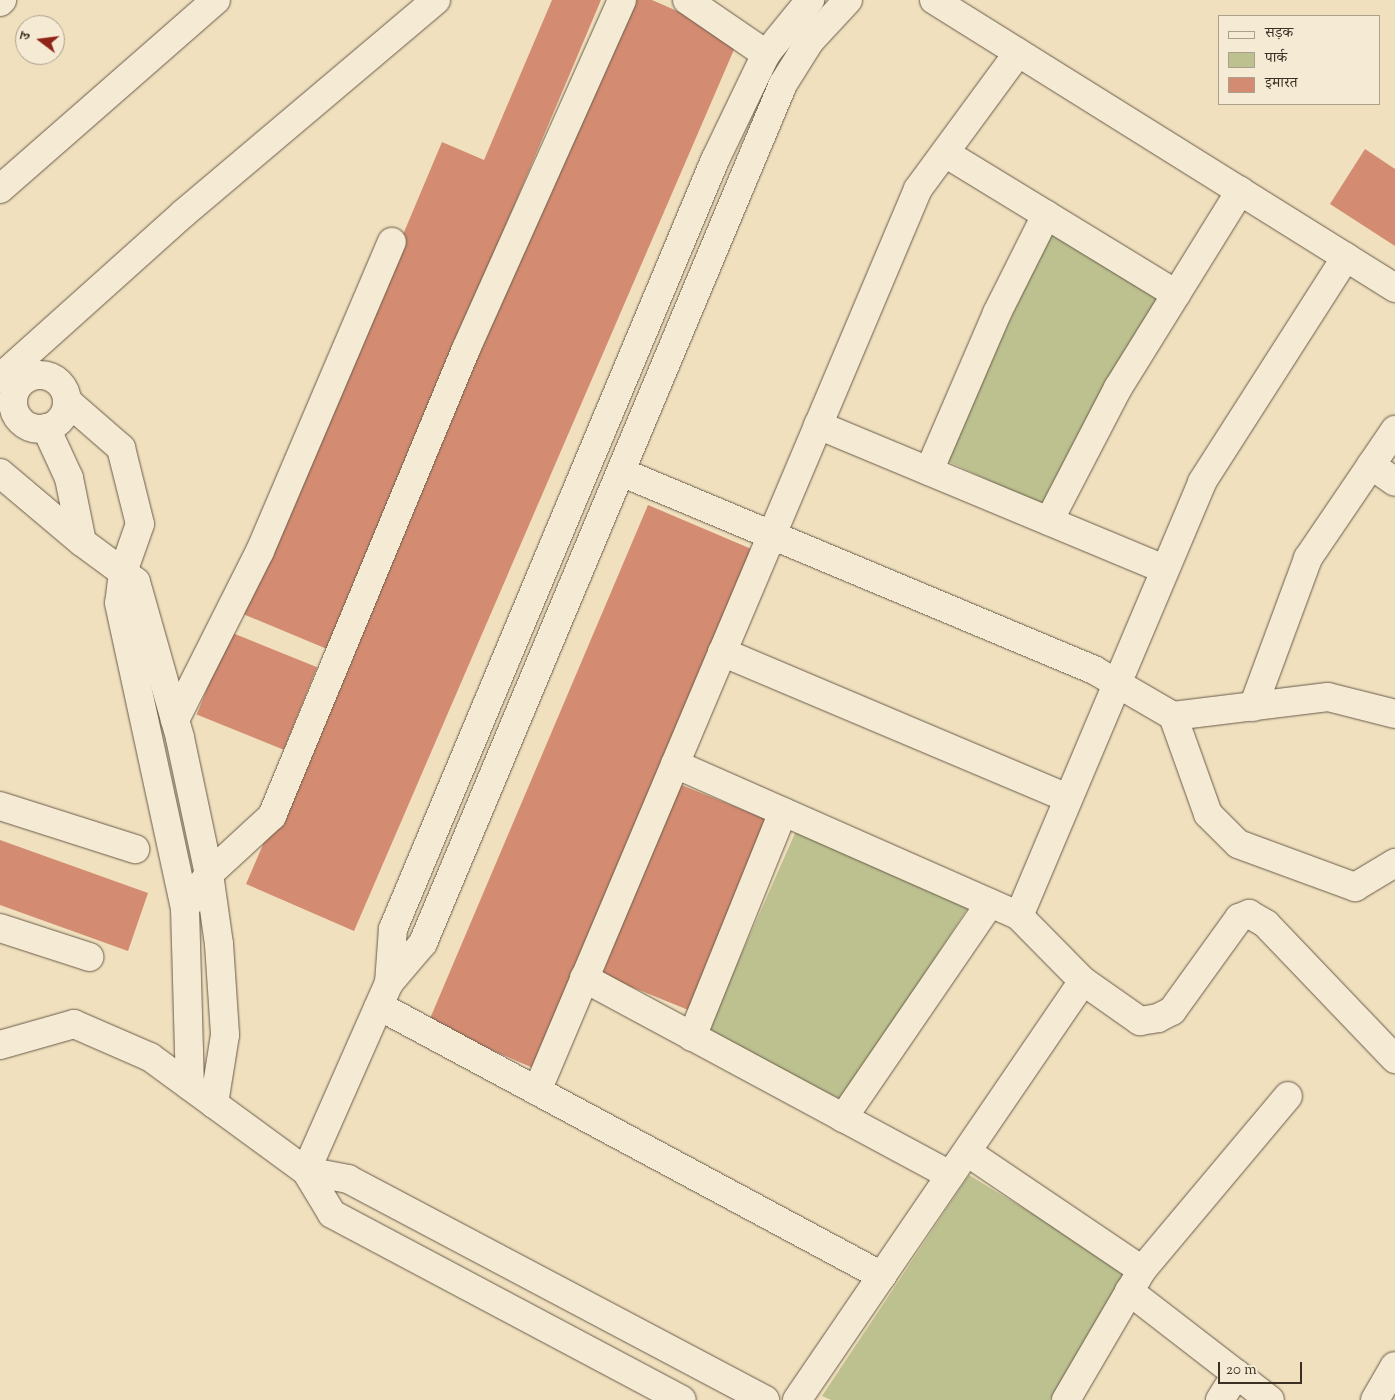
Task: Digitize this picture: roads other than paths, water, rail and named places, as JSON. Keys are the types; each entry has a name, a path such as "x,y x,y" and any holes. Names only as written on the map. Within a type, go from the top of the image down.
{"street":[{"path":"0,189 216,0"},
{"path":"4,388 184,212 436,0"},
{"path":"185,908 209,874 272,816 466,349 622,0"},
{"path":"687,0 766,54"},
{"path":"384,995 393,929 715,160 766,54 810,0"},
{"path":"306,1171 384,995 423,944 782,84 810,41 848,0"},
{"path":"934,0 1395,288"},
{"path":"537,1091 918,189 1018,53"},
{"path":"945,153 1176,294"},
{"path":"1049,521 1118,388 1240,191"},
{"path":"929,471 997,313 1046,215"},
{"path":"175,720 260,551 392,242"},
{"path":"1019,916 1116,682 1202,482 1346,257"},
{"path":"37,375 54,378 65,392 66,401 61,418 46,428 28,426 21,421 4,388 37,375"},
{"path":"66,401 122,448 140,524 123,572 119,603 185,908 190,1086"},
{"path":"818,425 1164,569"},
{"path":"46,428 68,478 82,542"},
{"path":"1252,707 1308,558 1395,430"},
{"path":"1371,465 1395,482"},
{"path":"621,472 1094,670 1173,716 1328,697 1395,714"},
{"path":"0,473 82,542 136,582 175,720 209,874 219,944 225,1035 214,1104"},
{"path":"722,652 1068,798"},
{"path":"1173,716 1208,814 1238,844 1355,887 1395,863"},
{"path":"675,764 1019,916 1083,981 1140,1021 1158,1018 1172,1010 1239,918 1249,914 1266,924 1395,1059"},
{"path":"0,806 135,849"},
{"path":"692,1036 783,812"},
{"path":"843,1118 990,904"},
{"path":"0,928 89,957"},
{"path":"584,978 950,1175"},
{"path":"797,1400 1083,981"},
{"path":"384,995 537,1091 882,1276"},
{"path":"0,1046 74,1024 150,1057 306,1171 332,1214 682,1400"},
{"path":"1066,1400 1136,1280 1288,1096"},
{"path":"966,1152 1136,1280 1236,1374 1270,1400"},
{"path":"306,1171 348,1179 765,1400"},
{"path":"1375,1400 1395,1366"},
{"path":"1220,1400 1236,1374"}]}
